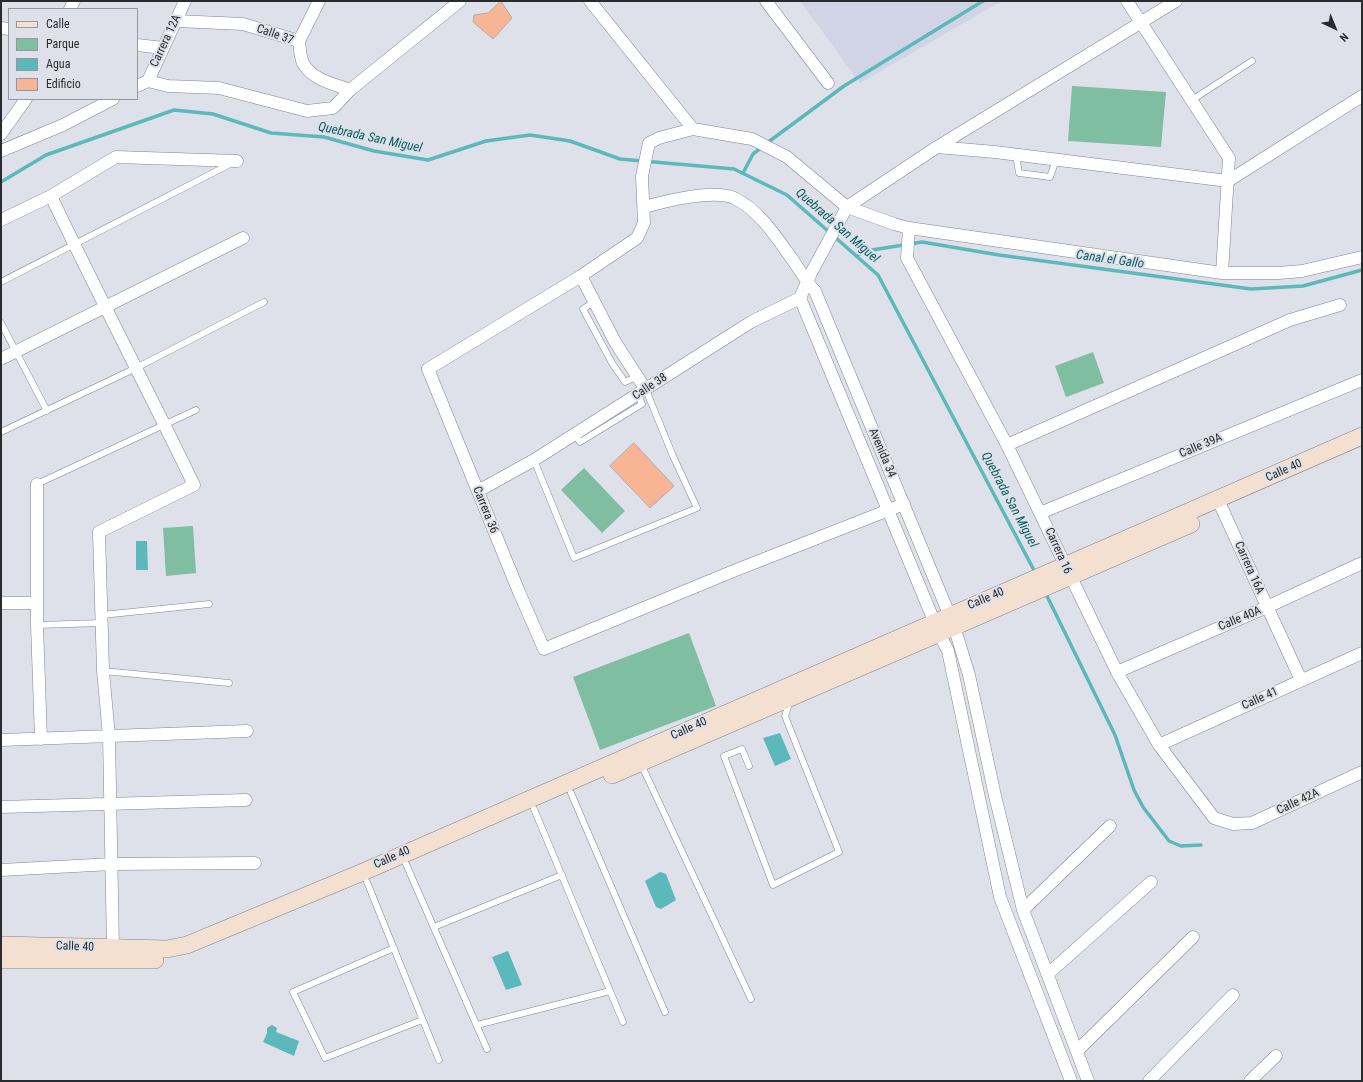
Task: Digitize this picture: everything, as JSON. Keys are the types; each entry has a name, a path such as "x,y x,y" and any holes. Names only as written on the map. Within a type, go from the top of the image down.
{"main road":[{"name":"Calle 40","path":"1221,505 1362,436"},
{"name":"Calle 40","path":"1,945 167,950 187,946 365,876 406,864 569,787 1020,591 1221,505 1362,449"},
{"name":"Calle 40","path":"569,787 640,763 691,735"},
{"name":"Calle 40","path":"1,960 167,960 191,955 365,876 532,804"}],"street":[{"name":"Carrera 12A","path":"148,80 185,1"},
{"path":"298,41 318,1"},
{"path":"138,85 148,80 168,86 219,88 307,111 333,108 350,90 460,1"},
{"path":"590,1 693,129"},
{"path":"766,1 828,83"},
{"path":"1127,1 1229,158 1222,273"},
{"path":"800,298 845,211 937,147 1176,1"},
{"name":"Calle 37","path":"176,21 243,24 298,41 303,63 310,72 320,79 350,90"},
{"path":"138,45 163,48"},
{"path":"937,147 1016,155 1228,182 1362,96"},
{"path":"1,134 25,100"},
{"path":"1,151 63,125 111,100"},
{"path":"642,392 638,376 616,342 581,276 637,238 644,223 642,176 649,144 659,138 693,129 754,140 783,155 845,211 894,224 908,233 1222,273 1279,273 1302,271 1362,257"},
{"path":"1,220 51,196 116,158 237,161"},
{"name":"Avenida 34","path":"644,207 702,195 734,198 758,214 809,278 904,504 944,624"},
{"path":"51,196 104,306 194,485 99,532 103,671 109,736 113,948"},
{"name":"Carrera 16","path":"908,233 907,258 1007,446 1040,513 1062,573 1116,672 1159,745 1214,818 1233,824"},
{"path":"1,359 104,306 243,238"},
{"name":"Carrera 36","path":"581,276 428,369 544,649 888,509"},
{"name":"Avenida 34","path":"800,298 888,509 944,624"},
{"name":"Calle 38","path":"478,490 534,460 575,435 751,322 800,298"},
{"path":"1007,446 1290,320 1340,305"},
{"name":"Calle 39A","path":"1040,513 1362,380"},
{"path":"37,484 37,625 41,739"},
{"path":"888,509 904,504"},
{"name":"Carrera 16A","path":"1221,505 1301,680"},
{"name":"Calle 40A","path":"1116,672 1267,607 1362,563"},
{"path":"1,603 37,604"},
{"path":"944,624 969,675 995,796 1023,910 1088,1081"},
{"path":"944,624 948,651 1000,897 1071,1081"},
{"name":"Calle 41","path":"1159,745 1362,653"},
{"path":"1,740 247,731"},
{"name":"Calle 42A","path":"1233,824 1252,823 1362,772"},
{"path":"1,807 246,800"},
{"path":"1023,910 1110,826"},
{"path":"1,870 112,864 255,863"},
{"path":"1048,974 1151,882"},
{"path":"1077,1051 1193,937"},
{"path":"1149,1081 1233,995"},
{"path":"1250,1081 1276,1056"}],"lane":[{"path":"1192,100 1252,60"},
{"path":"1016,155 1020,172 1050,177 1056,160"},
{"path":"1,282 237,161"},
{"path":"1,432 136,368 264,302"},
{"path":"1,323 15,353 47,411"},
{"path":"534,460 574,558 697,508 642,392"},
{"path":"37,484 196,410"},
{"path":"37,625 102,619 209,604"},
{"path":"103,671 229,683"},
{"path":"749,766 742,749 724,756 773,885 839,852 785,716 789,692"},
{"path":"640,763 751,999"},
{"path":"569,787 665,1012"},
{"path":"532,804 622,1022"},
{"path":"406,864 487,1049"},
{"path":"365,876 439,1060"},
{"path":"434,928 562,876"},
{"path":"394,948 294,992 325,1058 422,1020"},
{"path":"476,1025 610,991"}],"shaded area":[{"path":"800,1 1002,1 860,83"}],"green space":[{"path":"1072,86 1166,92 1161,147 1068,141"},
{"path":"1093,352 1104,383 1066,397 1055,366"},
{"path":"584,468 625,511 602,533 561,490"},
{"path":"193,526 196,573 166,576 163,528"},
{"path":"689,633 716,706 600,750 573,677"}],"water":[{"path":"136,541 147,541 148,570 136,570"},
{"path":"780,733 791,759 775,766 763,738"},
{"path":"660,872 666,874 676,900 661,909 656,907 645,881"},
{"path":"508,951 522,985 506,990 492,957"},
{"path":"272,1025 277,1028 276,1032 299,1041 294,1056 263,1042 267,1033 267,1028"}],"building":[{"path":"501,1 512,18 493,39 473,22 474,15 488,13"},
{"path":"634,443 674,486 650,508 610,466"}],"waterway":[{"path":"767,143 844,86 983,1"},
{"name":"Quebrada San Miguel","path":"1,182 46,155 174,110 213,114 271,133 324,137 374,151 428,160 486,141 530,135 570,141 620,159 734,169 787,195 878,275 1036,574"},
{"path":"743,173 753,154 762,147"},
{"name":"Canal el Gallo","path":"856,256 866,251 922,242 999,255 1251,289 1303,286 1362,270"},
{"name":"Quebrada San Miguel","path":"1045,592 1115,735 1134,790 1143,807 1169,841 1181,846 1201,845"}]}
